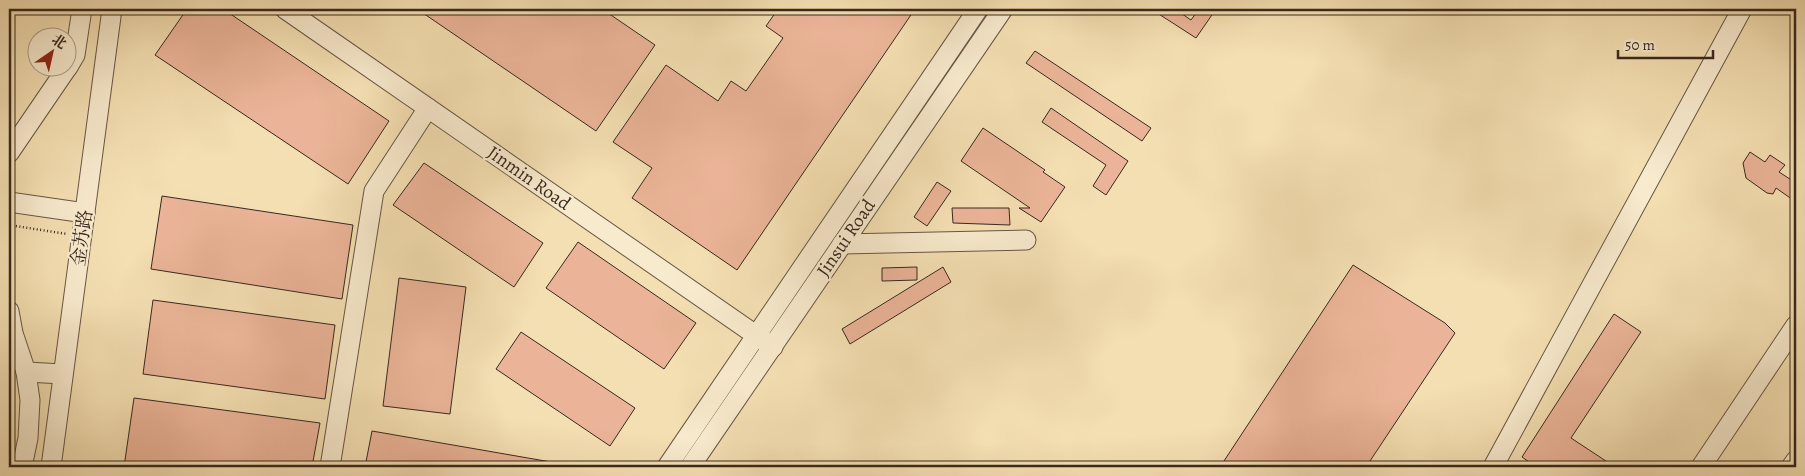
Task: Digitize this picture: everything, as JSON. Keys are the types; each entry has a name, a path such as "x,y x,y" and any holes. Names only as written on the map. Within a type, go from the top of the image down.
{"street":[{"path":"78,28 82,9"},
{"name":"金苏路","path":"51,467 112,9"},
{"name":"Jinmin Road","path":"285,9 773,347"},
{"name":"Jinsui Road","path":"667,467 978,9"},
{"name":"Jinsui Road","path":"690,467 1003,9"},
{"path":"1493,467 1742,9"},
{"path":"78,63 105,62"},
{"path":"9,153 60,78"},
{"path":"330,467 374,191 428,108"},
{"path":"9,202 85,213"},
{"path":"842,244 1026,240"},
{"path":"9,311 13,333 26,372 30,400 28,438 22,467"},
{"path":"1701,467 1796,326"},
{"path":"26,372 63,374"},
{"path":"1791,467 1796,460"}],"path":[{"path":"9,225 82,236"}],"building":[{"path":"187,9 223,9 389,121 348,184 155,55"},
{"path":"417,9 602,9 655,45 596,131"},
{"path":"778,9 915,9 737,270 632,198 652,168 613,142 666,65 718,101 731,81 746,91 783,38 766,26"},
{"path":"1151,9 1175,9 1191,20 1199,9 1216,9 1196,38"},
{"path":"1035,51 1151,128 1142,141 1026,63"},
{"path":"1051,108 1128,161 1106,195 1093,186 1106,165 1042,122"},
{"path":"983,128 1045,170 1043,172 1065,187 1041,222 1019,208 1030,208 961,161"},
{"path":"1750,152 1765,162 1770,155 1785,165 1779,172 1796,183 1796,202 1776,188 1773,194 1767,193 1746,178 1743,163"},
{"path":"424,163 543,243 514,287 393,205"},
{"path":"937,182 951,191 927,226 914,217"},
{"path":"162,196 353,225 342,299 151,269"},
{"path":"952,208 1009,208 1010,225 953,223"},
{"path":"578,242 696,323 664,369 546,288"},
{"path":"1353,265 1445,323 1455,333 1366,467 1220,467"},
{"path":"917,267 917,280 882,281 882,268"},
{"path":"943,267 951,282 850,344 842,329"},
{"path":"399,278 466,287 450,414 383,406"},
{"path":"153,300 335,325 325,399 143,374"},
{"path":"1614,314 1641,332 1571,438 1615,467 1536,467 1522,457"},
{"path":"521,332 635,408 610,446 496,369"},
{"path":"134,398 320,423 312,467 124,467"},
{"path":"372,431 551,462 550,467 365,467"}]}
